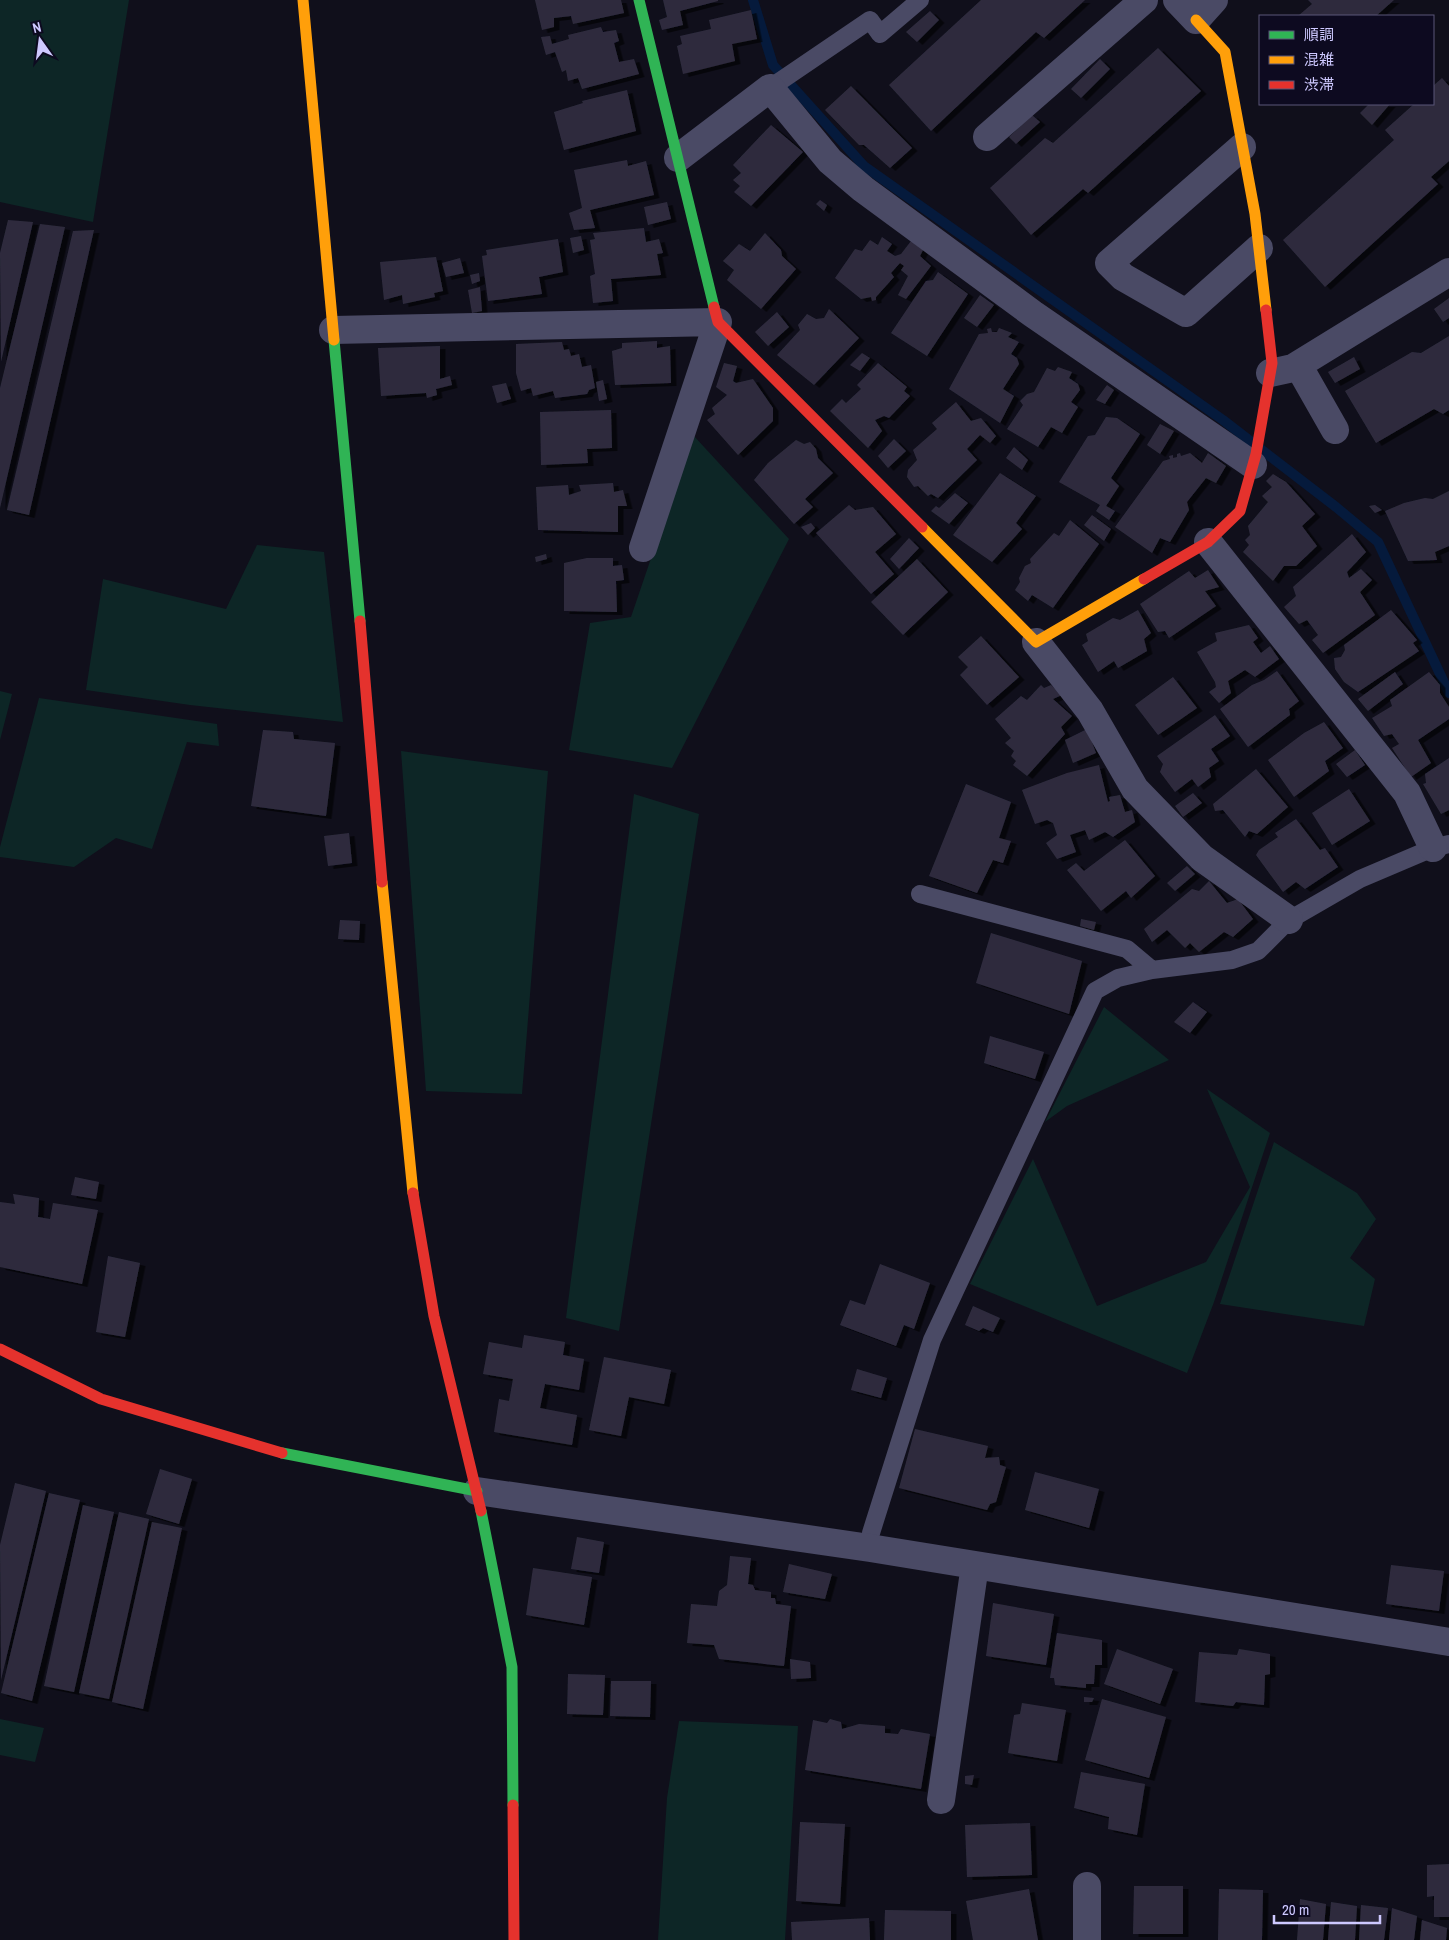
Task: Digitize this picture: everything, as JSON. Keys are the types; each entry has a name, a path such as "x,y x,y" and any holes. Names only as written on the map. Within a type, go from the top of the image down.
{"street":[{"path":"302,0 371,737 388,952 412,1184 434,1316 477,1491 512,1666 514,1940"},
{"path":"639,0 718,322 1036,642 1090,711 1135,789 1202,858 1289,920"},
{"path":"987,137 1144,0"},
{"path":"1036,642 1208,542 1240,511 1253,465 1272,363 1258,248 1242,147 1225,52 1177,0"},
{"path":"1196,20 1214,0"},
{"path":"678,158 770,88 830,161 863,189 1033,314 1253,465"},
{"path":"1242,147 1109,263 1123,277 1186,313 1258,248"},
{"path":"1270,373 1298,365 1449,272"},
{"path":"333,330 718,322"},
{"path":"643,548 718,322"},
{"path":"1298,365 1336,430"},
{"path":"1208,542 1407,793 1441,846"},
{"path":"0,1349 101,1399 284,1454 477,1491 974,1565 1449,1642"},
{"path":"941,1800 974,1565"},
{"path":"1087,1940 1088,1886"}],"lane":[{"path":"770,88 870,20 880,34 920,0"},
{"path":"871,1533 932,1340 1095,991 1118,978 1152,970 1232,960 1258,951 1289,920 1360,879 1441,846"},
{"path":"920,894 1127,950 1152,970"}],"green space":[{"path":"0,0 129,0 93,222 0,202"},
{"path":"693,435 789,539 672,768 569,750 590,623 631,617"},
{"path":"257,545 324,552 343,722 190,705 86,690 103,579 226,609"},
{"path":"0,691 12,694 0,740"},
{"path":"39,698 217,724 219,746 187,742 152,849 116,838 74,867 0,857 0,847"},
{"path":"401,751 548,771 522,1094 426,1091"},
{"path":"634,794 699,814 619,1331 566,1318"},
{"path":"1104,1007 1169,1060 1067,1106 1045,1122"},
{"path":"1207,1089 1270,1133 1214,1302 1187,1373 970,1284 1033,1159 1097,1306 1206,1262 1250,1187"},
{"path":"1274,1142 1357,1193 1376,1219 1350,1258 1375,1279 1364,1326 1220,1304"},
{"path":"0,1719 44,1728 35,1762 0,1755"},
{"path":"679,1721 798,1726 785,1940 658,1940 667,1798"}],"building":[{"path":"535,0 621,0 624,13 573,24 571,16 554,18 554,27 542,30"},
{"path":"663,0 718,1 680,11 683,25 662,30 659,20 667,17"},
{"path":"981,0 1085,0 1044,38 1036,32 931,131 889,85"},
{"path":"1308,0 1394,0 1377,15 1299,15 1312,4"},
{"path":"751,10 757,39 732,44 735,61 683,74 677,46 682,44 680,36 711,29 709,20"},
{"path":"930,11 939,20 917,42 906,32"},
{"path":"601,27 603,32 616,30 619,41 614,43 619,62 634,59 639,74 582,89 578,78 568,81 566,70 562,72 555,52 546,55 541,37 550,36 552,44 569,39 568,35"},
{"path":"1158,48 1201,91 1088,193 1083,189 1031,235 990,188 1045,138 1053,143"},
{"path":"1100,59 1110,69 1081,98 1071,89"},
{"path":"1442,78 1449,86 1449,161 1431,177 1438,184 1325,287 1283,240 1394,140 1385,130 1413,105 1434,105 1434,85"},
{"path":"851,86 912,148 890,168 864,145 859,145 825,110"},
{"path":"627,90 636,131 564,150 554,112 583,103 582,101"},
{"path":"1368,105 1389,105 1372,125 1360,113"},
{"path":"1032,115 1040,122 1016,144 1009,137"},
{"path":"771,125 803,152 751,206 734,192 740,186 733,180 741,173 733,165"},
{"path":"627,160 628,166 646,161 654,195 590,210 595,228 574,230 569,213 582,208 574,170"},
{"path":"820,200 827,205 824,211 816,204"},
{"path":"667,202 671,219 648,225 644,207"},
{"path":"8,220 33,222 1,362 0,253"},
{"path":"40,224 65,227 0,508 0,388"},
{"path":"644,228 646,242 659,239 663,253 657,254 661,275 611,279 613,301 593,303 590,276 595,274 590,240 595,239 593,233"},
{"path":"94,230 29,515 7,510 73,231"},
{"path":"765,233 781,250 782,256 796,269 761,309 727,280 734,270 723,261 739,244 750,251"},
{"path":"581,236 584,250 573,253 570,238"},
{"path":"882,237 892,244 887,251 895,256 901,254 911,241 923,250 920,256 931,266 906,299 898,295 908,276 901,270 904,266 900,263 891,273 894,277 876,297 876,300 872,301 871,297 861,299 835,278 855,249 862,251 870,240 878,245"},
{"path":"558,239 563,272 539,277 542,294 488,301 482,256 487,255 486,250"},
{"path":"436,257 443,291 434,293 435,297 403,304 402,295 384,300 380,262"},
{"path":"460,258 464,273 446,277 442,263"},
{"path":"938,272 968,294 927,356 891,333 926,281 933,280"},
{"path":"479,273 480,281 472,284 470,275"},
{"path":"480,287 482,311 472,313 468,290"},
{"path":"980,295 994,305 977,327 964,318"},
{"path":"1449,298 1449,318 1443,322 1434,309"},
{"path":"829,309 859,338 814,385 777,355 800,330 798,325 807,314 816,319 824,318"},
{"path":"777,312 789,327 768,346 755,332"},
{"path":"991,328 992,332 997,332 999,328 1012,333 1008,337 1019,342 1011,354 1017,358 1019,364 1003,389 1014,396 1000,423 949,389 979,334 988,333 987,329"},
{"path":"1449,336 1449,410 1443,414 1434,409 1376,443 1345,391 1412,352 1421,353"},
{"path":"657,341 657,348 670,346 671,383 615,385 612,351 622,348 622,343"},
{"path":"562,342 564,350 569,349 571,356 579,354 582,367 591,365 595,388 589,390 587,394 555,398 553,391 533,396 531,388 521,391 516,373 516,344"},
{"path":"440,346 440,379 450,376 452,385 436,389 437,395 427,398 426,393 381,396 378,348"},
{"path":"862,353 870,358 860,371 850,365"},
{"path":"1354,357 1360,369 1335,383 1328,372"},
{"path":"724,363 737,366 733,381 736,383 753,379 773,408 773,421 738,455 707,420 715,414 712,408 727,395 716,387"},
{"path":"878,363 907,387 904,391 910,396 889,418 884,416 875,420 882,431 868,448 830,411 842,399 846,403 861,389 857,385"},
{"path":"1058,367 1072,372 1069,378 1078,384 1080,390 1071,402 1078,407 1062,433 1051,427 1038,447 1007,429 1023,405 1020,401 1027,394 1034,392 1047,368 1055,371"},
{"path":"603,380 607,399 599,401 596,382"},
{"path":"506,383 511,399 497,403 492,386"},
{"path":"1107,385 1114,390 1105,404 1096,400"},
{"path":"956,402 971,421 981,418 996,436 990,443 980,435 967,449 977,460 938,498 931,494 928,496 918,486 914,487 907,477 908,470 917,460 913,450 937,429 932,423"},
{"path":"611,410 612,448 587,449 588,463 541,465 540,412"},
{"path":"1106,417 1117,418 1140,434 1111,478 1119,486 1106,506 1115,511 1109,520 1096,511 1100,505 1059,482 1088,436 1095,435"},
{"path":"1160,424 1174,431 1160,454 1147,445"},
{"path":"894,439 906,451 888,468 878,456"},
{"path":"796,440 804,444 810,442 816,449 818,458 833,473 805,499 813,507 794,524 754,480 768,463"},
{"path":"1014,447 1028,460 1022,470 1006,458"},
{"path":"1180,453 1181,456 1190,453 1202,463 1208,453 1226,466 1216,483 1206,478 1187,502 1189,510 1170,542 1160,538 1152,553 1115,527 1163,461 1170,459 1169,456 1177,457 1177,454"},
{"path":"1000,473 1036,496 1016,523 1022,529 992,562 953,535"},
{"path":"1273,474 1286,482 1315,514 1302,526 1317,546 1296,566 1284,566 1273,581 1243,552 1249,545 1245,540 1250,535 1248,526 1268,502 1262,496 1272,487 1266,481"},
{"path":"613,483 614,492 623,490 627,506 618,506 618,532 538,530 536,487 568,485 569,495 581,491 579,485"},
{"path":"1449,491 1449,546 1435,552 1437,560 1408,561 1385,511 1404,503 1425,498 1433,499"},
{"path":"955,493 968,503 949,524 931,511 936,506 939,508"},
{"path":"849,505 855,510 873,507 896,534 875,552 894,574 871,594 816,533"},
{"path":"1375,505 1382,510 1375,513 1369,506"},
{"path":"1092,515 1111,529 1104,541 1084,525"},
{"path":"1070,520 1099,544 1053,608 1032,595 1028,601 1015,590 1020,582 1019,578 1025,566 1031,563 1030,559 1054,533 1059,536"},
{"path":"811,523 815,528 808,535 801,527"},
{"path":"1352,534 1366,552 1347,572 1349,578 1361,569 1372,580 1360,592 1375,615 1323,653 1312,640 1318,635 1307,620 1299,624 1284,607 1296,596 1293,587"},
{"path":"909,538 919,548 899,569 890,559"},
{"path":"546,554 547,559 536,562 535,557"},
{"path":"587,558 613,558 613,566 622,565 624,580 616,581 617,612 564,611 564,563"},
{"path":"917,559 948,592 903,635 871,602"},
{"path":"1208,570 1219,587 1205,591 1216,606 1169,638 1165,631 1158,632 1140,604 1189,571 1195,578"},
{"path":"1138,610 1151,633 1144,639 1147,651 1118,668 1114,661 1098,672 1082,645 1088,641 1086,634 1113,618 1120,620"},
{"path":"1391,610 1417,640 1413,643 1419,651 1358,692 1344,682 1335,669 1334,658 1341,657 1345,650 1344,645"},
{"path":"1249,625 1258,638 1253,642 1261,653 1270,646 1279,659 1255,677 1245,670 1228,681 1231,693 1219,703 1209,692 1216,687 1215,682 1197,652 1217,641 1215,633"},
{"path":"981,636 1019,677 987,705 960,675 968,667 958,657"},
{"path":"1277,671 1299,701 1289,709 1290,715 1248,747 1220,709 1252,685 1264,680"},
{"path":"1395,672 1403,684 1368,711 1358,699"},
{"path":"1429,672 1440,685 1440,693 1449,707 1449,719 1418,740 1431,763 1411,777 1392,748 1399,744 1392,734 1384,736 1372,718 1392,706 1390,700"},
{"path":"1173,677 1197,708 1158,735 1135,705"},
{"path":"1041,685 1044,688 1051,685 1062,695 1053,699 1072,716 1061,727 1065,734 1027,776 1013,765 1016,761 1011,756 1014,751 1005,743 1011,738 995,719 1021,696 1027,700"},
{"path":"1215,715 1230,736 1211,749 1219,761 1209,768 1211,777 1198,787 1192,779 1175,792 1160,772 1163,764 1157,756"},
{"path":"1324,722 1343,748 1325,761 1329,771 1294,797 1268,760 1304,733"},
{"path":"1087,729 1096,753 1073,763 1065,740"},
{"path":"263,730 293,732 294,739 335,743 326,816 251,806"},
{"path":"1355,750 1365,765 1347,777 1336,764"},
{"path":"1449,758 1449,810 1441,814 1423,784 1426,783 1425,774"},
{"path":"1099,765 1108,802 1110,801 1109,797 1120,795 1125,812 1132,810 1135,822 1113,837 1105,832 1089,840 1085,830 1070,835 1076,852 1057,859 1046,843 1057,835 1053,823 1047,820 1035,824 1022,790 1067,773"},
{"path":"1256,769 1288,807 1257,834 1249,831 1245,837 1223,810 1215,811 1213,804"},
{"path":"966,784 1011,802 999,838 1011,841 1003,863 993,860 977,893 929,876"},
{"path":"1349,789 1370,821 1332,845 1312,813"},
{"path":"1193,793 1202,803 1183,817 1175,806"},
{"path":"1296,819 1320,850 1325,848 1338,867 1305,889 1296,882 1283,892 1256,855 1259,850 1278,837 1275,833"},
{"path":"349,833 352,863 328,866 324,836"},
{"path":"1125,840 1155,876 1131,898 1126,891 1101,911 1067,870 1076,863 1084,871"},
{"path":"1187,866 1195,874 1175,891 1167,883"},
{"path":"1209,881 1227,903 1238,899 1253,919 1233,937 1224,932 1199,952 1190,943 1185,948 1167,930 1152,942 1144,929 1192,889 1199,891"},
{"path":"1081,919 1096,922 1094,930 1080,926"},
{"path":"340,920 360,921 359,940 338,939"},
{"path":"991,933 1082,961 1069,1014 976,983"},
{"path":"1193,1002 1207,1012 1190,1033 1174,1022"},
{"path":"990,1036 1044,1052 1035,1079 984,1063"},
{"path":"75,1177 99,1182 96,1199 71,1195"},
{"path":"13,1194 39,1198 38,1217 50,1219 53,1203 98,1210 82,1284 0,1267 0,1202 15,1204"},
{"path":"108,1256 140,1263 125,1337 96,1332"},
{"path":"880,1264 930,1283 914,1329 904,1325 896,1346 840,1325 850,1300 865,1305"},
{"path":"973,1306 1000,1318 993,1332 983,1328 979,1331 965,1325"},
{"path":"524,1335 565,1342 563,1355 584,1359 579,1390 545,1384 540,1408 577,1415 572,1445 494,1432 499,1399 509,1401 513,1379 483,1374 489,1342 522,1348"},
{"path":"604,1357 671,1370 664,1404 629,1397 621,1436 589,1430"},
{"path":"857,1369 887,1378 881,1398 851,1390"},
{"path":"915,1429 988,1446 985,1458 999,1457 1000,1465 1006,1467 996,1502 990,1504 987,1510 899,1488"},
{"path":"160,1469 192,1479 179,1524 146,1514"},
{"path":"1035,1472 1099,1489 1089,1528 1025,1510"},
{"path":"15,1483 46,1491 1,1680 0,1545"},
{"path":"49,1493 80,1500 32,1701 1,1693"},
{"path":"83,1505 114,1512 74,1692 44,1686"},
{"path":"119,1512 149,1519 109,1699 79,1693"},
{"path":"152,1522 182,1528 143,1709 112,1702"},
{"path":"577,1537 604,1542 599,1573 571,1569"},
{"path":"730,1556 751,1558 748,1584 753,1585 755,1590 771,1592 771,1598 775,1598 776,1604 791,1606 784,1666 719,1659 714,1645 687,1643 691,1604 717,1606 719,1591 727,1585"},
{"path":"789,1564 832,1574 825,1599 783,1592"},
{"path":"1391,1565 1444,1571 1439,1611 1386,1604"},
{"path":"533,1568 592,1577 584,1625 526,1615"},
{"path":"993,1603 1054,1614 1046,1665 986,1656"},
{"path":"1057,1633 1102,1640 1102,1665 1095,1665 1094,1684 1086,1684 1086,1688 1055,1685 1054,1678 1050,1678"},
{"path":"1117,1649 1173,1669 1160,1704 1104,1684"},
{"path":"1239,1649 1270,1654 1270,1674 1265,1675 1264,1705 1236,1702 1233,1706 1195,1702 1199,1652 1237,1655"},
{"path":"790,1659 810,1662 811,1678 791,1679"},
{"path":"568,1674 605,1675 603,1715 567,1714"},
{"path":"611,1681 651,1681 650,1717 610,1716"},
{"path":"1084,1697 1094,1698 1092,1702 1084,1702"},
{"path":"1102,1699 1166,1717 1149,1778 1085,1760"},
{"path":"1022,1703 1066,1710 1057,1761 1008,1753 1014,1715 1020,1714"},
{"path":"830,1719 841,1722 842,1729 859,1724 885,1726 885,1733 898,1734 901,1729 930,1734 921,1789 805,1770 813,1720 827,1723"},
{"path":"1081,1772 1145,1784 1137,1835 1108,1829 1109,1817 1074,1808"},
{"path":"974,1775 972,1785 965,1784 965,1776"},
{"path":"800,1822 845,1824 840,1904 796,1901"},
{"path":"1030,1823 1032,1875 967,1877 965,1825"},
{"path":"1449,1864 1449,1917 1434,1917 1434,1896 1427,1897 1427,1865"},
{"path":"1134,1886 1183,1886 1183,1934 1133,1934"},
{"path":"1029,1889 1038,1940 973,1940 966,1901"},
{"path":"1219,1889 1263,1890 1262,1940 1218,1940"},
{"path":"1300,1899 1326,1904 1323,1940 1297,1940"},
{"path":"1331,1902 1357,1906 1355,1940 1328,1940"},
{"path":"1361,1905 1388,1908 1384,1940 1359,1940"},
{"path":"1392,1908 1417,1916 1414,1940 1389,1940"},
{"path":"885,1910 951,1911 951,1940 884,1940"},
{"path":"869,1918 870,1940 792,1940 791,1922"},
{"path":"1422,1920 1447,1928 1446,1940 1420,1940"}],"waterway":[{"path":"753,0 773,65 864,166 1223,420 1336,507 1378,542 1449,693"}],"traffic: fast":[{"path":"639,0 714,307"},
{"path":"334,340 360,621"},
{"path":"282,1453 477,1491"},
{"path":"481,1511 512,1667 513,1805"}],"traffic: slow":[{"path":"303,0 334,340"},
{"path":"1196,20 1225,52 1255,214 1266,310"},
{"path":"922,527 1036,642 1144,579"},
{"path":"382,882 413,1193"}],"traffic: jam":[{"path":"714,307 718,322 922,527"},
{"path":"1144,579 1208,542 1240,511 1256,454 1272,363 1266,310"},
{"path":"360,621 382,882"},
{"path":"413,1193 434,1316 481,1511"},
{"path":"0,1349 101,1399 282,1453"},
{"path":"513,1805 514,1940"}]}
